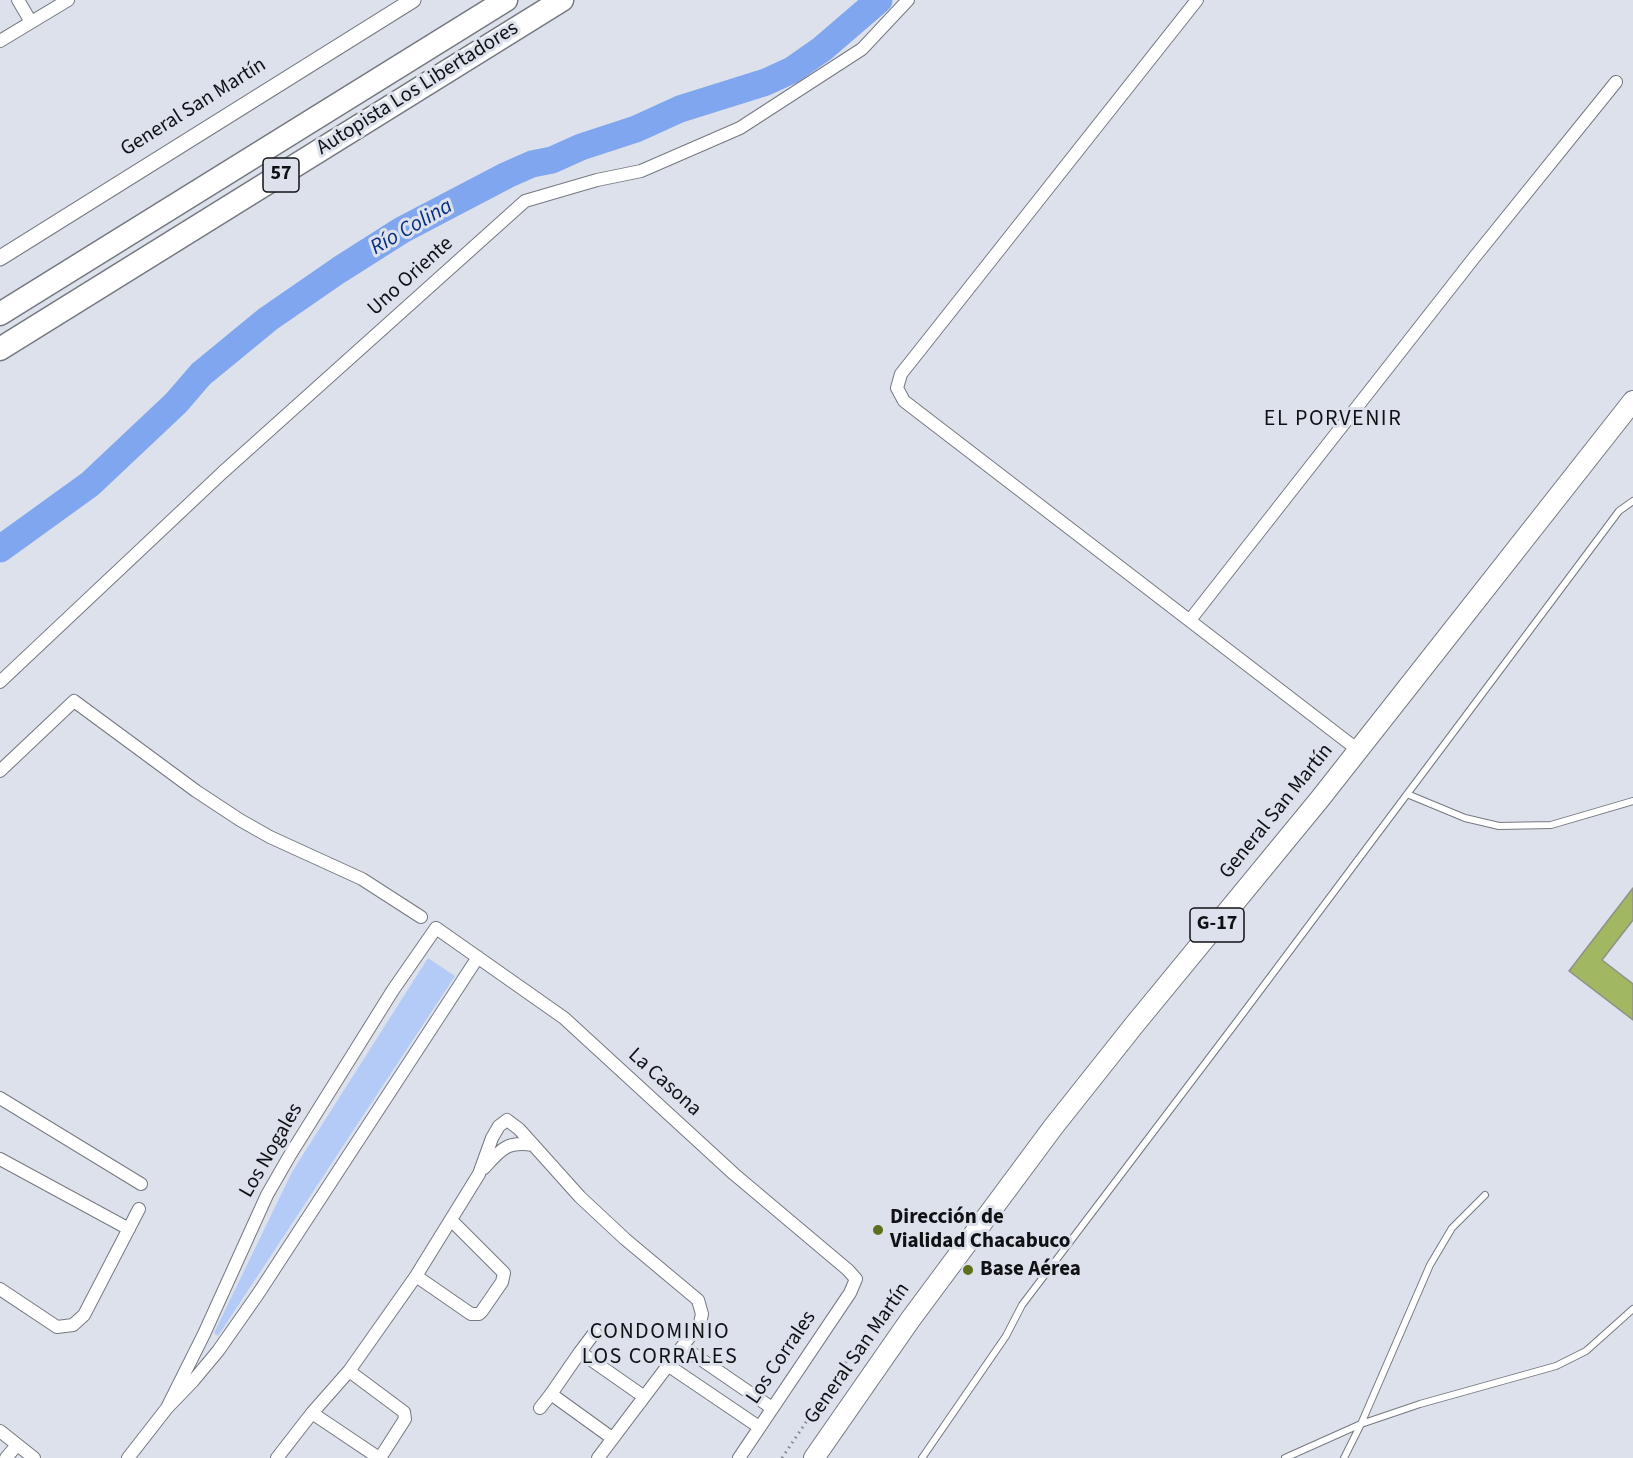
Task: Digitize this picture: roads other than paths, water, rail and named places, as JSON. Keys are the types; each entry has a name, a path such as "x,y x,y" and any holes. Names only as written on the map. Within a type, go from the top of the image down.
{"highway":[{"name":"Autopista Los Libertadores","path":"0,315 506,0"},
{"name":"Autopista Los Libertadores","path":"0,349 562,0"}],"main road":[{"name":"General San Martín","path":"814,1458 910,1320 1087,1083 1319,800 1633,401"}],"street":[{"path":"18,0 31,22"},
{"path":"0,41 68,0"},
{"name":"General San Martín","path":"0,258 413,0"},
{"name":"Uno Oriente","path":"0,682 222,472 525,201 597,180 641,171 740,128 862,49 909,0"},
{"path":"1197,0 901,374 897,383 898,393 904,401 1358,750"},
{"path":"1190,620 1473,259 1616,82"},
{"path":"0,771 74,701 196,791 240,820 270,837 362,879 421,917"},
{"name":"La Casona","path":"436,928 564,1018 734,1174 856,1279"},
{"name":"Los Nogales","path":"167,1408 204,1334 252,1227 279,1175 393,990 436,928"},
{"name":"Los Nogales","path":"128,1458 167,1408 218,1351 258,1294 478,957"},
{"path":"0,1098 141,1184"},
{"path":"278,1458 312,1413 349,1371 416,1276 479,1174 492,1138 499,1126 507,1120 519,1129 580,1197 625,1239 698,1300 702,1314 700,1323 683,1347 643,1396 598,1458"},
{"path":"479,1174 507,1146 516,1142 533,1145"},
{"path":"0,1159 129,1229"},
{"path":"0,1289 57,1327 73,1325 84,1315 139,1209"},
{"path":"416,1276 471,1314 478,1314 482,1311 502,1282 504,1273 452,1221"},
{"name":"Los Corrales","path":"739,1458 850,1293 856,1279"},
{"path":"540,1408 595,1332"},
{"path":"683,1347 772,1408"},
{"path":"580,1352 643,1396"},
{"path":"669,1366 759,1427"},
{"path":"312,1413 380,1458 406,1416 404,1412 349,1371"},
{"path":"551,1394 612,1438"},
{"path":"0,1431 34,1458"},
{"path":"6,1458 17,1444"}],"lane":[{"path":"922,1458 1006,1336 1022,1305 1619,511 1633,501"},
{"path":"1407,794 1465,818 1499,826 1551,825 1633,801"},
{"path":"1344,1458 1430,1265 1452,1228 1485,1195"},
{"path":"1286,1458 1361,1424 1420,1404 1556,1366 1586,1351 1633,1309"}],"waterway":[{"name":"Río Colina","path":"0,549 90,484 176,403 201,374 268,319 402,230 532,164 552,160 581,147 636,129 680,109 766,82 792,70 822,49 879,0"}],"place":[{"name":"Dirección de Vialidad Chacabuco","path":"878,1230"},
{"name":"Base Aérea","path":"968,1270"}],"district":[{"name":"EL PORVENIR","path":"1333,420"},
{"name":"CONDOMINIO LOS CORRALES","path":"660,1346"}]}
